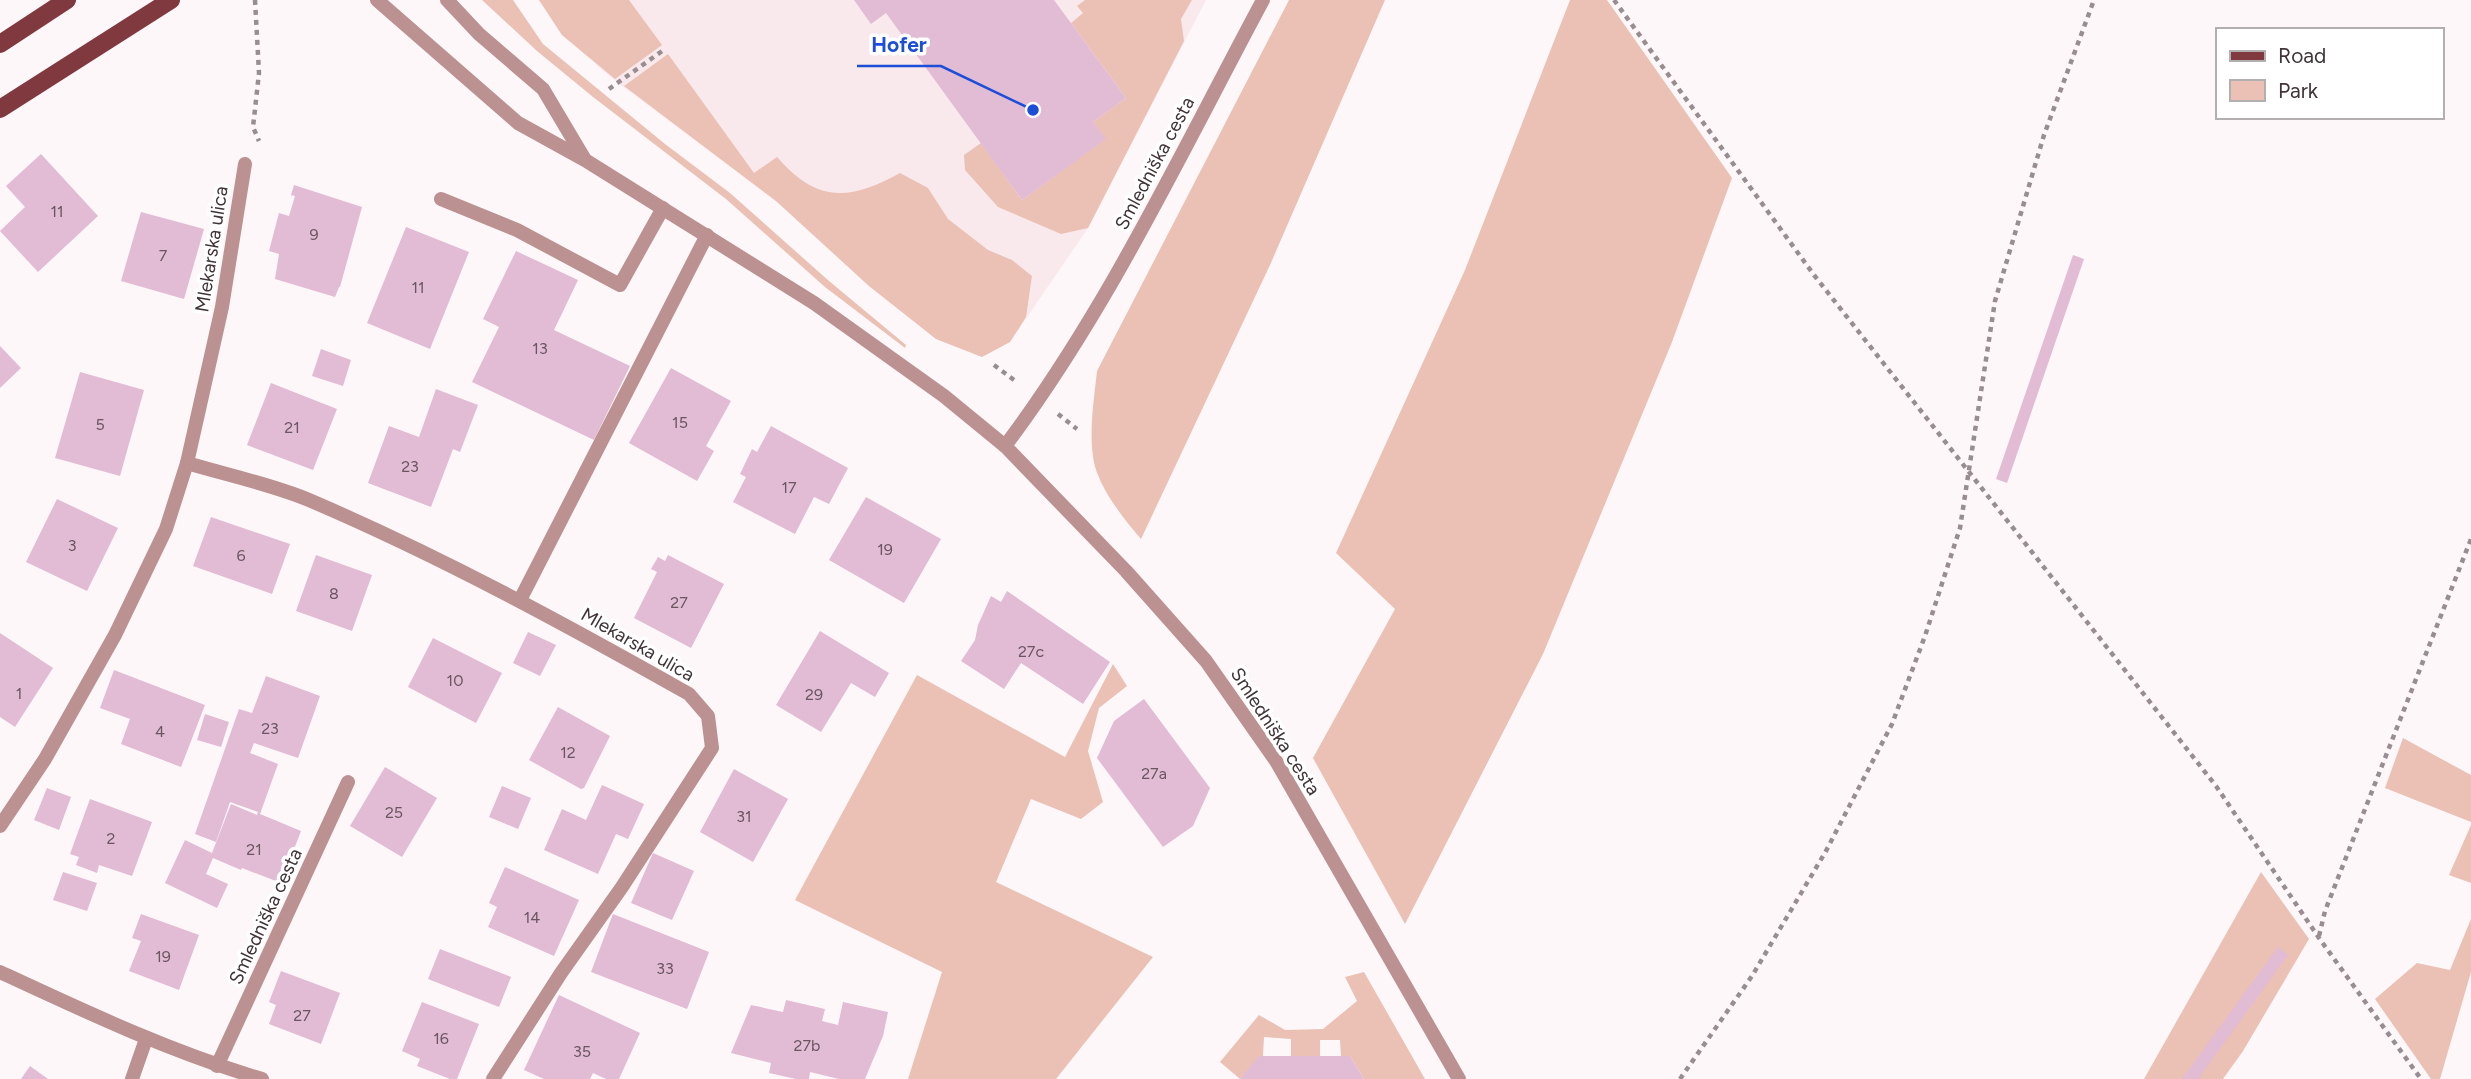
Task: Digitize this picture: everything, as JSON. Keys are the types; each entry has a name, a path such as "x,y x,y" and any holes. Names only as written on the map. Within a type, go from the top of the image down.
{"main road":[{"path":"0,44 67,0"},
{"path":"0,109 172,0"}],"street":[{"name":"Smledniška cesta","path":"377,0 518,124 584,160 707,235 847,326 944,396 1005,446 1126,571 1206,661 1276,761 1459,1079"},
{"name":"Smledniška cesta","path":"447,0 479,34 543,89 584,160"},
{"name":"Smledniška cesta","path":"1005,446 1040,400 1108,292 1263,0"},
{"name":"Mlekarska ulica","path":"0,826 45,759 116,635 166,529 187,463 222,307 244,164"},
{"path":"442,199 517,230 620,285 663,208"},
{"path":"520,600 707,235"},
{"name":"Mlekarska ulica","path":"187,463 307,499 520,600 688,694 708,716 712,748 493,1079"},
{"name":"Smledniška cesta","path":"217,1066 348,782"},
{"path":"0,972 146,1038 217,1066 262,1079"},
{"path":"132,1079 146,1038"}],"path":[{"path":"255,0 259,73 253,127 259,143"},
{"path":"1614,0 1814,275 2216,786 2319,938 2421,1079"},
{"path":"1680,1079 1759,964 1826,851 1892,723 1926,636 1960,528 1995,302 2044,135 2094,0"},
{"path":"609,89 665,49"},
{"path":"2319,938 2325,911 2471,538"}],"shaded area":[{"path":"539,0 1206,0 1088,228 1010,342 982,357 936,339 869,286 776,201 613,79 562,35"}],"green space":[{"path":"482,0 513,0 543,44 665,144 730,193 906,345 905,348 825,287 726,199 537,51"},
{"path":"539,0 629,0 662,45 615,79 562,35"},
{"path":"1085,0 1192,0 1181,19 1184,41 1088,228 1061,234 998,207 965,170 964,155 981,143 1022,200 1105,139 1093,122 1126,98 1071,23 1083,13 1077,6"},
{"path":"1289,0 1385,0 1270,265 1141,539 1111,500 1094,464 1092,423 1097,371"},
{"path":"1570,0 1607,0 1732,178 1672,342 1543,654 1405,924 1313,758 1395,609 1336,553 1465,270"},
{"path":"668,54 754,173 777,157 806,183 834,193 865,189 900,173 928,188 948,219 988,250 1012,260 1032,276 1026,317 1010,342 982,357 936,339 869,286 776,201 624,86"},
{"path":"1113,664 1127,686 1099,708 1088,751 1103,802 1081,819 1031,799 996,882 1153,957 1056,1079 908,1079 942,972 795,900 917,675 1065,757"},
{"path":"2403,738 2471,775 2471,822 2385,788"},
{"path":"2471,825 2471,883 2449,875"},
{"path":"2261,872 2309,939 2243,1051 2223,1079 2144,1079"},
{"path":"2471,919 2471,972 2440,1079 2431,1079 2375,999 2417,963 2450,970"},
{"path":"1364,972 1425,1079 1364,1079 1350,1056 1341,1056 1340,1040 1320,1040 1320,1056 1291,1056 1291,1039 1264,1037 1263,1056 1240,1079 1220,1062 1259,1015 1285,1030 1323,1029 1357,1001 1345,977"}],"building":[{"path":"854,0 1054,0 1126,98 1093,122 1106,139 1022,200 886,13 871,24"},
{"path":"41,154 98,216 38,272 0,231 25,207 6,186"},
{"path":"294,185 362,207 335,297 275,279 279,254 269,251 279,213 289,216 295,196 291,195"},
{"path":"141,212 204,229 184,299 121,281"},
{"path":"406,227 469,252 430,349 367,323"},
{"path":"516,251 578,280 554,330 630,366 594,440 472,382 499,327 483,319"},
{"path":"2073,255 2084,259 2007,483 1996,479"},
{"path":"0,346 21,368 0,388"},
{"path":"321,349 351,360 343,386 312,376"},
{"path":"671,368 731,401 706,446 714,451 697,481 629,443"},
{"path":"80,372 144,390 120,476 55,458"},
{"path":"271,383 337,409 313,470 247,445"},
{"path":"436,389 478,405 460,452 453,449 431,507 368,483 389,426 419,437"},
{"path":"771,426 848,468 829,504 814,497 795,534 733,502 746,477 740,474 752,449 757,452"},
{"path":"866,497 941,539 904,603 829,560"},
{"path":"57,499 118,528 87,591 26,562"},
{"path":"211,517 290,544 272,594 193,566"},
{"path":"316,555 372,575 352,631 296,611"},
{"path":"668,555 724,584 691,648 634,618 657,572 651,569 658,557 665,561"},
{"path":"1007,591 1110,662 1083,704 1021,663 1004,689 961,661 975,640 978,625 991,596 1001,602"},
{"path":"820,631 889,673 875,697 851,683 821,732 776,705"},
{"path":"528,632 556,645 540,676 513,663"},
{"path":"0,633 53,668 15,727 0,717"},
{"path":"433,638 502,673 476,723 408,687"},
{"path":"114,670 205,705 181,767 121,744 130,719 100,708"},
{"path":"266,676 320,696 298,758 254,743 250,753 278,764 260,814 301,831 281,883 213,858 206,874 228,884 217,908 165,883 185,840 212,853 231,804 257,815 258,812 230,802 216,842 195,834 239,709 252,713"},
{"path":"1144,699 1210,788 1193,826 1163,847 1097,758 1114,721"},
{"path":"558,707 610,736 584,788 581,789 529,760"},
{"path":"205,714 229,722 221,747 197,740"},
{"path":"385,767 437,798 402,857 350,826"},
{"path":"734,769 788,799 753,862 700,832"},
{"path":"602,785 644,804 628,839 616,834 598,874 544,850 562,809 586,820"},
{"path":"502,786 531,798 518,829 489,817"},
{"path":"47,788 71,797 59,830 34,820"},
{"path":"90,799 152,822 132,876 99,865 97,873 76,865 79,857 70,854"},
{"path":"653,853 694,871 672,920 631,903"},
{"path":"505,867 579,900 554,956 488,927 497,907 489,903"},
{"path":"63,872 97,883 87,911 53,900"},
{"path":"141,914 199,935 179,990 129,971 141,941 132,938"},
{"path":"613,914 709,952 687,1009 591,972"},
{"path":"2278,947 2288,955 2198,1079 2182,1079"},
{"path":"440,949 511,977 499,1007 428,979"},
{"path":"281,971 340,993 321,1044 269,1024 276,1005 269,1002"},
{"path":"559,995 640,1033 619,1079 606,1079 593,1073 590,1079 544,1079 524,1070"},
{"path":"786,1000 825,1009 822,1021 838,1025 843,1002 888,1012 883,1036 865,1079 839,1079 810,1072 809,1079 796,1079 769,1073 771,1063 731,1053 751,1005 783,1012"},
{"path":"422,1002 479,1024 457,1079 450,1079 417,1066 420,1059 402,1051"},
{"path":"1259,1056 1350,1056 1364,1079 1240,1079"},
{"path":"30,1066 48,1079 21,1079"}],"place":[{"name":"Hofer","path":"1033,110"}]}
